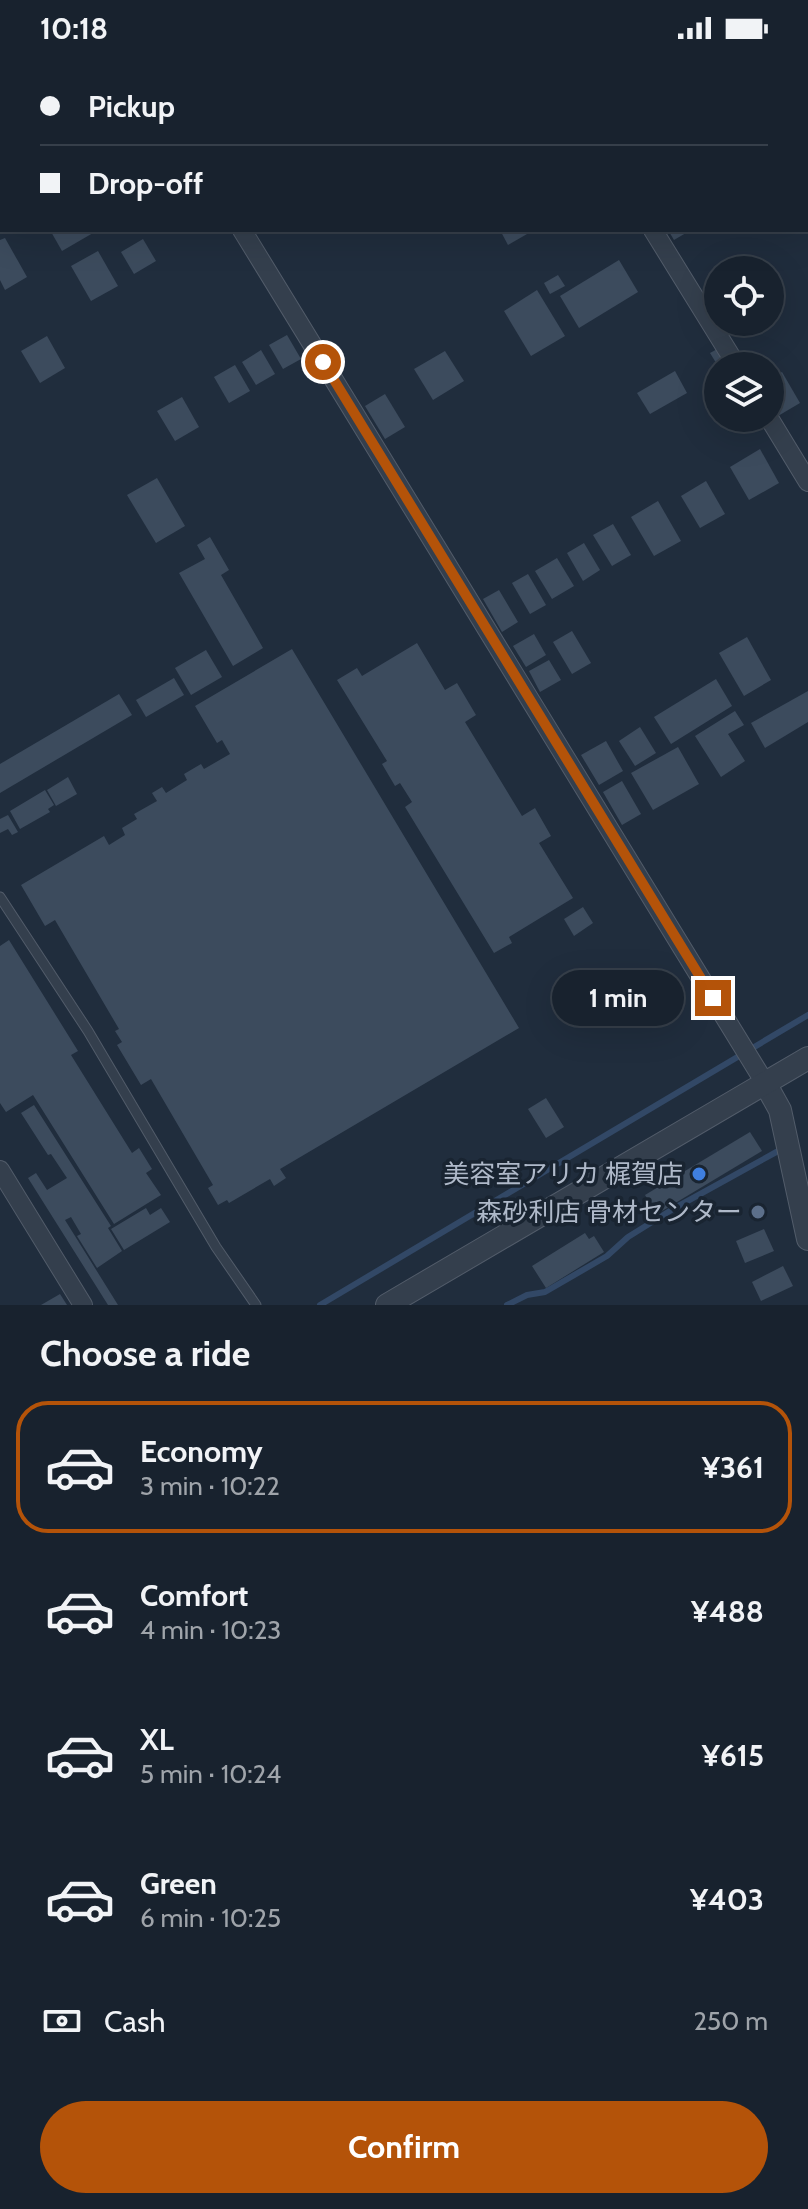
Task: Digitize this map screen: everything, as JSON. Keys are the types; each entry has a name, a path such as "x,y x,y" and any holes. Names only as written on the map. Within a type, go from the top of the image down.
{"street":[{"path":"243,232 765,1083 780,1110 807,1235"},
{"path":"654,232 728,352"},
{"path":"778,432 808,482"},
{"path":"387,1305 808,1058"},
{"path":"0,1170 83,1305"}],"lane":[{"path":"0,897 88,1031 216,1247 256,1305"}],"building":[{"path":"51,232 93,232 93,233 62,251"},
{"path":"501,232 531,232 508,245"},
{"path":"669,232 688,232 674,240"},
{"path":"5,238 27,277 5,290 0,280 0,240"},
{"path":"143,239 156,261 134,274 121,252"},
{"path":"98,251 118,286 91,301 71,266"},
{"path":"619,260 638,292 579,328 560,296"},
{"path":"558,275 565,286 550,294 544,283"},
{"path":"537,290 565,336 531,356 504,311"},
{"path":"287,335 301,359 283,369 269,345"},
{"path":"47,336 65,368 40,383 21,351"},
{"path":"261,350 275,374 256,385 242,362"},
{"path":"445,351 464,381 433,400 414,369"},
{"path":"235,365 250,391 229,403 214,377"},
{"path":"675,371 687,393 650,414 637,393"},
{"path":"784,375 800,403 784,412"},
{"path":"385,394 405,427 385,439 365,406"},
{"path":"182,397 199,427 175,441 157,411"},
{"path":"760,449 779,483 749,500 730,467"},
{"path":"157,478 185,526 156,543 127,495"},
{"path":"706,481 725,514 700,528 681,496"},
{"path":"658,501 681,541 654,556 631,517"},
{"path":"613,524 631,555 612,566 593,535"},
{"path":"210,537 229,570 221,575 263,648 233,666 179,573 205,559 197,545"},
{"path":"584,543 600,570 583,581 567,553"},
{"path":"557,558 574,586 552,599 535,571"},
{"path":"528,574 546,605 530,614 512,583"},
{"path":"499,590 518,622 502,632 483,599"},
{"path":"572,631 591,663 572,674 553,642"},
{"path":"534,634 546,655 526,667 513,646"},
{"path":"747,637 771,680 744,696 719,653"},
{"path":"417,643 445,690 457,683 476,715 465,722 522,816 535,808 551,836 539,843 573,898 509,937 512,943 494,953 405,807 412,802 400,783 395,786 382,764 387,761 337,680 357,668 362,676"},
{"path":"292,649 519,1028 280,1169 286,1178 274,1186 270,1179 229,1203 227,1200 218,1205 208,1188 213,1185 151,1079 141,1085 117,1045 122,1042 115,1031 119,1029 55,920 45,926 21,885 104,836 109,845 125,835 122,828 137,819 134,814 157,801 152,793 162,787 166,793 187,780 184,774 201,764 204,769 230,754 222,740 217,743 195,706"},
{"path":"206,650 222,677 191,695 175,668"},
{"path":"549,660 561,680 540,692 529,671"},
{"path":"174,678 184,695 146,717 136,700"},
{"path":"716,679 732,706 671,744 654,717"},
{"path":"808,691 808,722 765,748 751,723"},
{"path":"119,694 132,715 0,793 0,764"},
{"path":"735,711 744,725 728,734 745,761 721,777 695,736"},
{"path":"640,727 656,753 635,766 619,741"},
{"path":"606,741 623,771 599,785 581,755"},
{"path":"678,747 699,784 653,810 631,773"},
{"path":"68,777 77,794 56,806 47,790"},
{"path":"622,781 641,814 622,825 603,792"},
{"path":"45,790 54,805 48,809 50,812 20,829 10,811"},
{"path":"8,815 18,832 12,835 8,829 0,833 0,819"},
{"path":"583,907 593,923 574,936 564,919"},
{"path":"9,940 78,1051 71,1055 132,1153 139,1148 152,1169 146,1173 161,1195 114,1224 33,1095 6,1112 0,1103 0,946"},
{"path":"546,1098 564,1127 546,1138 528,1109"},
{"path":"34,1105 111,1226 108,1228 122,1251 97,1268 77,1236 81,1234 71,1217 65,1220 118,1305 108,1305 28,1178 36,1173 47,1190 67,1178 21,1113"},
{"path":"750,1132 762,1151 657,1214 645,1195"},
{"path":"146,1208 150,1215 161,1208 170,1222 124,1250 111,1229"},
{"path":"764,1229 774,1251 745,1263 736,1241"},
{"path":"585,1233 589,1239 594,1236 604,1252 546,1288 532,1266"},
{"path":"783,1266 793,1286 761,1301 752,1282"},
{"path":"60,1294 67,1305 41,1305"}],"waterway":[{"path":"320,1305 808,1015"},
{"path":"507,1305 527,1295 545,1292 607,1256 628,1237 673,1209 780,1150"}],"place":[{"name":"美容室アリカ 梶賀店","path":"699,1174"},
{"name":"森砂利店 骨材センター","path":"758,1212"}],"route":[{"path":"323,362 713,998"}]}
